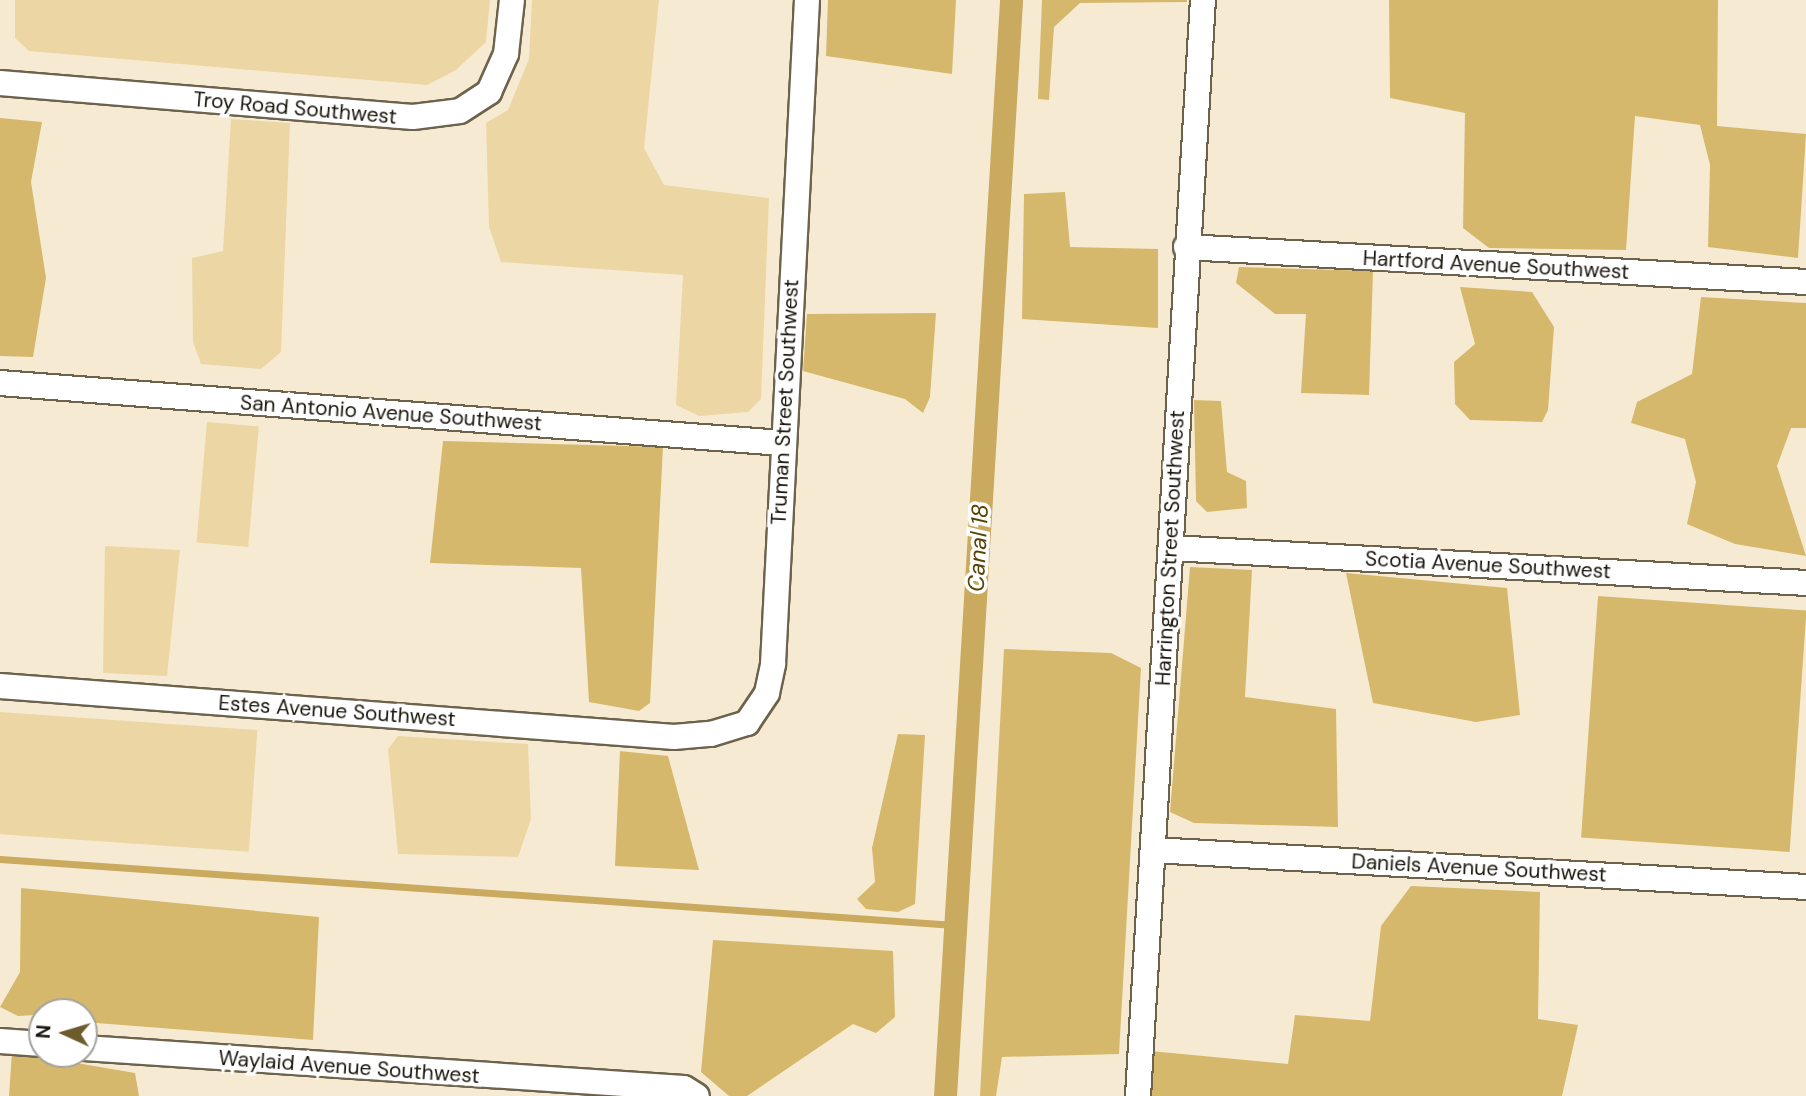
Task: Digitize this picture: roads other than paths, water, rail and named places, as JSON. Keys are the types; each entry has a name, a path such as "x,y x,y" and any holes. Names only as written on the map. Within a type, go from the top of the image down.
{"street":[{"name":"Troy Road Southwest","path":"0,83 413,117 460,111 489,92 506,54 512,0"},
{"name":"Truman Street Southwest","path":"674,737 711,734 747,723 767,694 774,655 782,443 807,0"},
{"name":"Harrington Street Southwest","path":"1138,1096 1186,247 1203,0"},
{"name":"Hartford Avenue Southwest","path":"1186,247 1806,282"},
{"name":"San Antonio Avenue Southwest","path":"0,383 782,443"},
{"name":"Scotia Avenue Southwest","path":"1171,548 1806,583"},
{"name":"Estes Avenue Southwest","path":"0,686 674,737"},
{"name":"Daniels Avenue Southwest","path":"1153,849 1806,887"},
{"path":"0,1041 28,1043"},
{"name":"Waylaid Avenue Southwest","path":"98,1049 448,1085 684,1088 696,1096"}],"waterway":[{"name":"Canal 18","path":"945,1096 1011,0"},
{"path":"0,859 955,925"}]}
